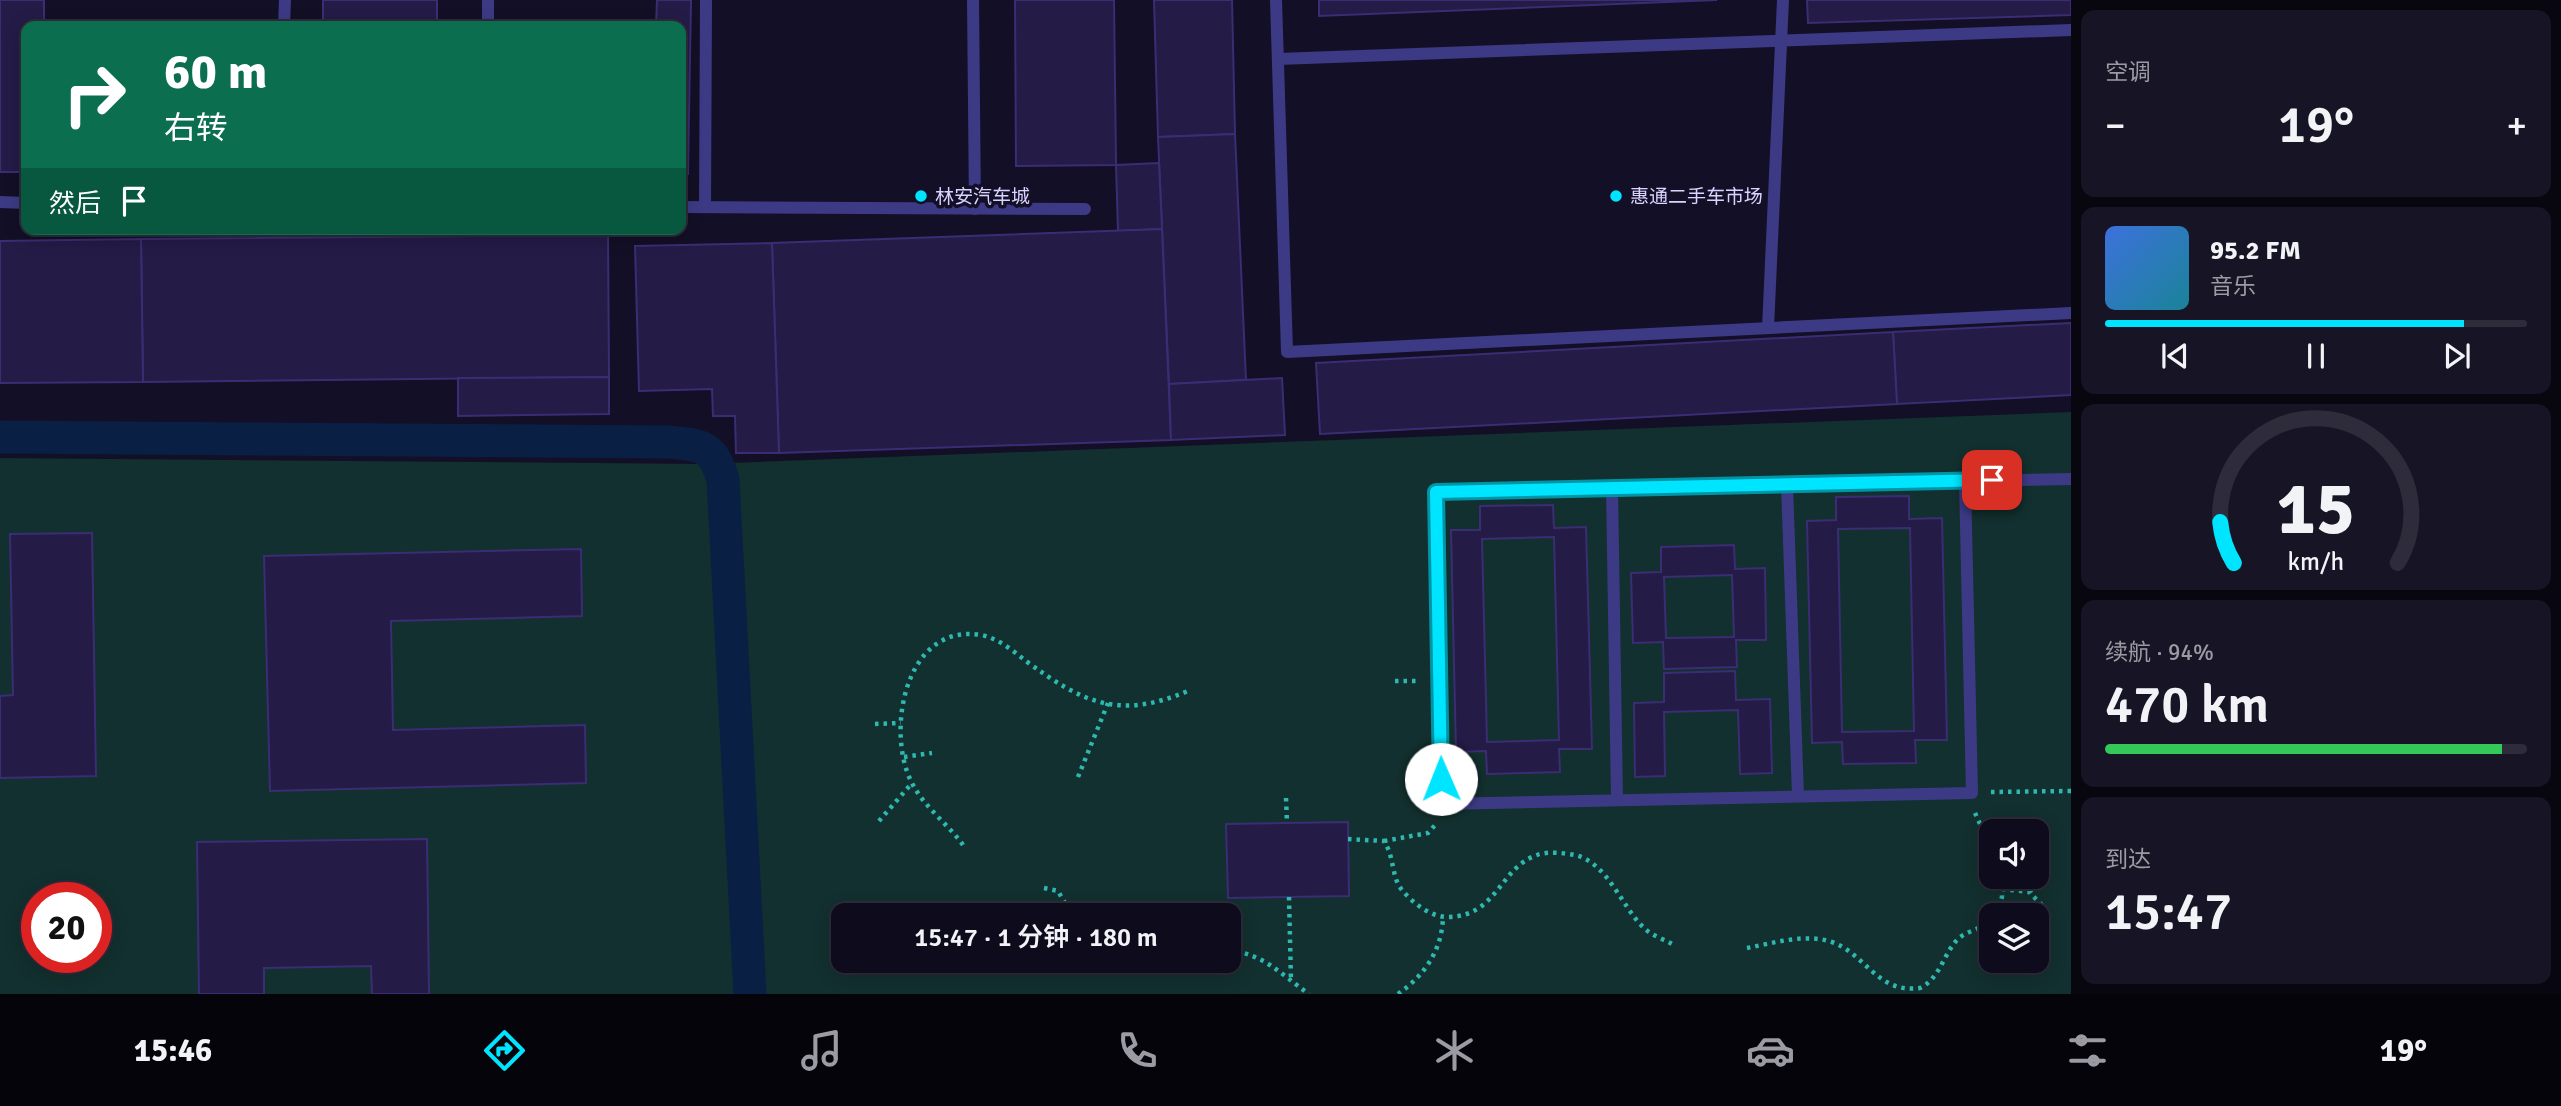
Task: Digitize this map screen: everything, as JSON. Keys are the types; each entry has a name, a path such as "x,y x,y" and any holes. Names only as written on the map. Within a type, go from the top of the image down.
{"lane":[{"path":"285,0 285,21"},
{"path":"488,0 488,21"},
{"path":"705,207 706,0"},
{"path":"973,0 975,209"},
{"path":"1276,0 1287,352 2071,313"},
{"path":"1768,328 1783,0"},
{"path":"1278,59 2071,30"},
{"path":"0,202 21,203"},
{"path":"686,206 1086,209"},
{"path":"1965,481 1972,793 1442,804 1436,492 1612,488 1787,485 1965,481 2071,479"},
{"path":"1787,485 1798,796"},
{"path":"1612,488 1617,800"}],"path":[{"path":"963,845 912,783 904,757 901,723 902,707 911,677 926,653 946,638 962,634 982,635 1004,645 1059,687 1108,703 1146,704 1188,691"},
{"path":"1078,777 1108,703"},
{"path":"875,724 901,723"},
{"path":"904,757 932,753"},
{"path":"879,821 912,783"},
{"path":"1979,823 1972,793 2071,791"},
{"path":"1286,798 1287,823"},
{"path":"1348,839 1384,841 1427,833 1437,823 1442,804"},
{"path":"1384,841 1391,852 1395,876 1401,889 1421,908 1443,917 1461,916 1482,908 1519,866 1537,855 1558,853 1591,862 1646,930 1672,944"},
{"path":"1044,888 1058,891 1065,903"},
{"path":"1999,903 2002,889 2029,892 2040,903"},
{"path":"2029,892 2033,889"},
{"path":"1289,897 1291,981"},
{"path":"1398,994 1414,982 1434,956 1442,938 1443,917"},
{"path":"1747,948 1812,938 1832,942 1851,952 1877,985 1889,991 1905,992 1919,989 1930,982 1960,937 1979,927"},
{"path":"1241,952 1268,961 1309,994"}],"green space":[{"path":"2071,412 2071,994 0,994 0,458 706,464"}],"building":[{"path":"0,0 44,0 44,21 21,21 21,172 0,172"},
{"path":"323,0 437,0 437,21 323,21"},
{"path":"657,0 691,0 688,174 686,21 656,21"},
{"path":"1015,0 1114,0 1116,165 1016,166"},
{"path":"1154,0 1232,0 1235,134 1158,137"},
{"path":"1319,0 1717,0 1319,16"},
{"path":"1807,0 2071,0 2071,15 1808,23"},
{"path":"1235,134 1246,380 1169,384 1158,137"},
{"path":"1159,163 1162,229 1118,231 1116,165"},
{"path":"1162,229 1171,440 779,453 772,243"},
{"path":"608,235 609,377 143,382 141,239"},
{"path":"141,239 143,382 0,383 0,241"},
{"path":"772,243 779,453 736,453 735,416 713,416 712,389 639,391 635,246"},
{"path":"2071,323 2071,395 1897,404 1893,332"},
{"path":"1893,332 1897,404 1320,434 1316,363"},
{"path":"609,377 609,414 458,416 458,378"},
{"path":"1282,378 1285,435 1171,440 1169,384"},
{"path":"1909,496 1909,519 1942,518 1947,740 1915,740 1916,763 1843,764 1842,742 1812,743 1807,521 1836,520 1836,497","holes":["1910,528 1914,731 1842,732 1838,529"]},
{"path":"1553,505 1554,528 1586,527 1592,749 1559,749 1560,772 1487,774 1486,751 1456,752 1451,530 1480,530 1480,506","holes":["1554,537 1559,740 1487,742 1482,539"]},
{"path":"92,533 96,776 0,778 0,696 13,695 10,534"},
{"path":"1734,545 1735,569 1765,568 1766,640 1736,640 1737,667 1664,669 1663,642 1633,643 1631,573 1661,572 1661,547","holes":["1732,575 1734,637 1666,638 1664,577"]},
{"path":"581,549 582,616 391,621 393,730 585,725 586,783 270,791 264,556"},
{"path":"1735,671 1736,700 1770,699 1772,773 1740,774 1738,710 1664,712 1665,776 1635,777 1634,703 1664,702 1664,673"},
{"path":"1348,822 1349,896 1228,898 1226,824"},
{"path":"427,839 429,994 372,994 371,966 264,968 264,994 199,994 197,842"}],"waterway":[{"path":"0,437 668,442 690,444 705,449 715,459 723,479 750,994"}],"place":[{"name":"林安汽车城","path":"921,196"},
{"name":"惠通二手车市场","path":"1616,196"}],"route":[{"path":"1441,779 1436,492 1992,480"}]}
